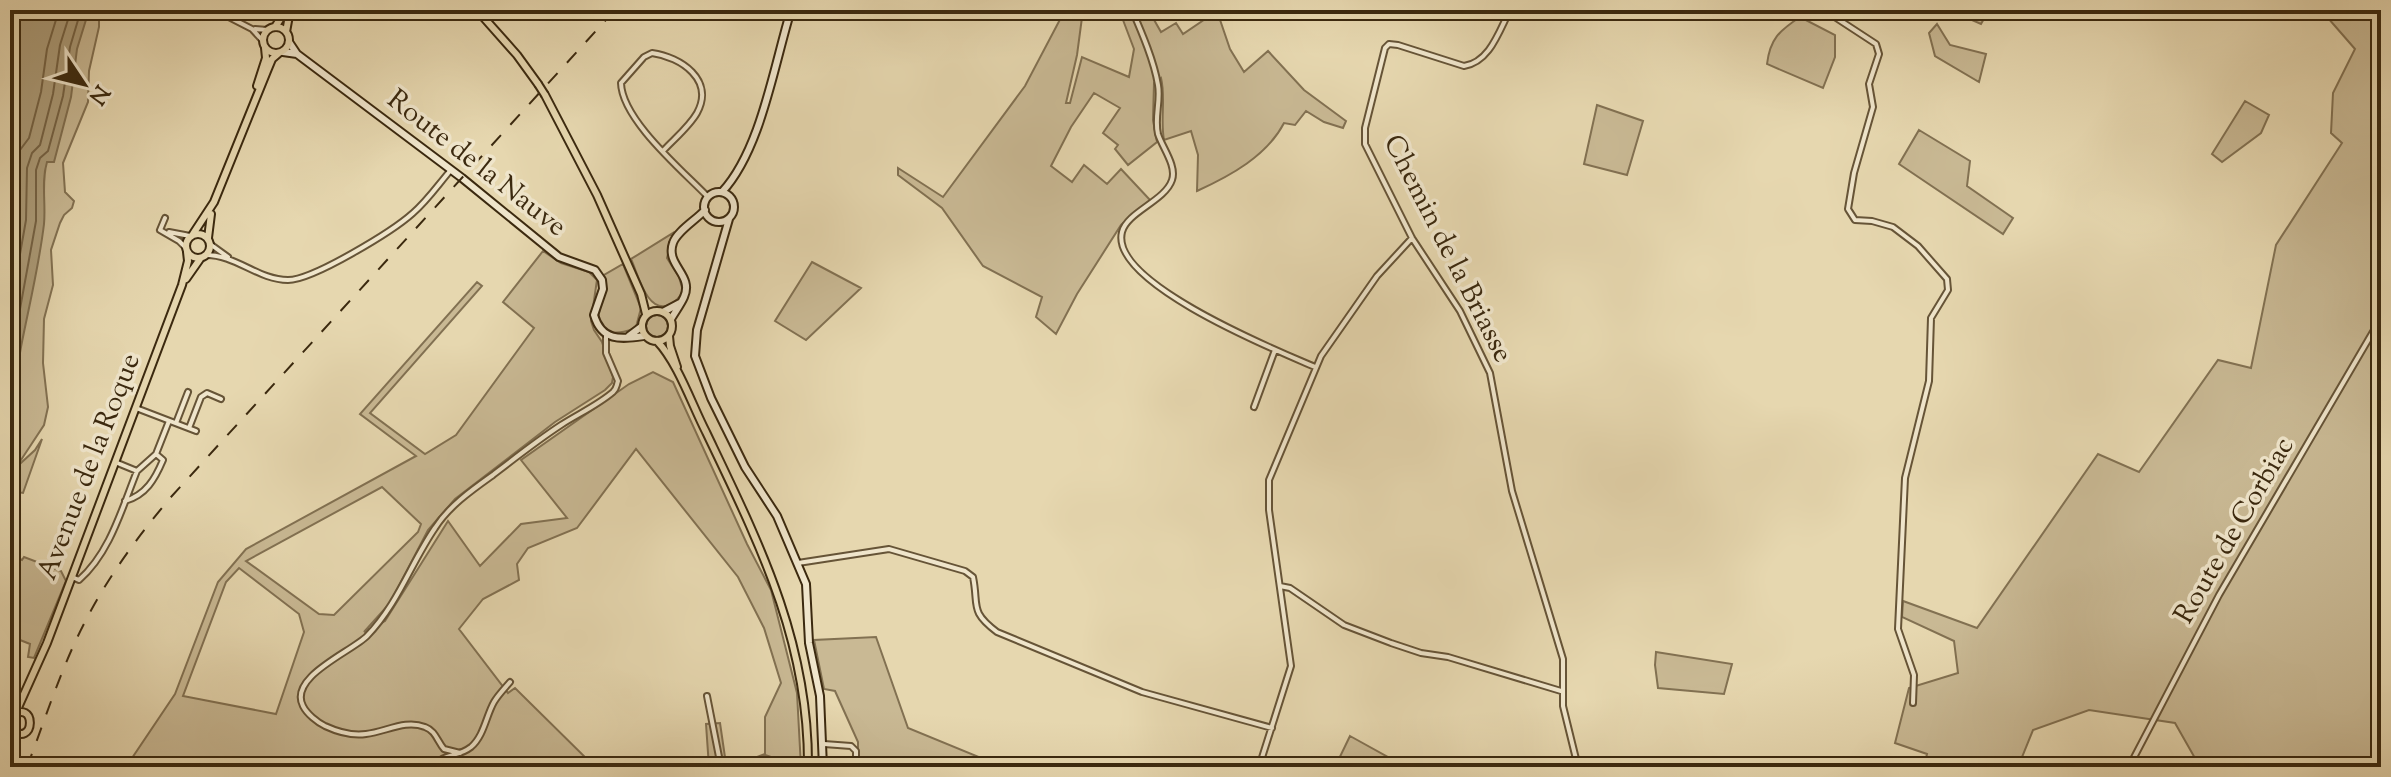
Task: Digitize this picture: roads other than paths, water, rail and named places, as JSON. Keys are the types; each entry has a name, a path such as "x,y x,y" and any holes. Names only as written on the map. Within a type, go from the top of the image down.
{"main road":[{"path":"247,116 266,58 264,44 271,29 288,10"},
{"path":"214,202 186,250 193,257 204,256 214,202 247,116 272,59 289,42 286,32 288,10"},
{"path":"477,10 538,84 597,195 641,294 646,314 641,327 627,338"},
{"path":"685,389 669,335 671,319 687,286 673,261 673,243 705,210 708,197 722,192 733,181 747,156 791,10"},
{"path":"271,29 286,32"},
{"name":"Route de la Nauve","path":"289,42 297,54 559,257 595,270 602,280 603,289 594,315 606,336"},
{"path":"264,44 272,53 281,53"},
{"name":"Route de la Nauve","path":"281,53 297,54"},
{"path":"733,181 731,198 734,207 697,330 695,356 697,367 745,467 777,516 806,584 809,643 820,696 823,767"},
{"path":"722,192 731,198"},
{"path":"705,210 723,240"},
{"path":"694,223 729,219"},
{"path":"192,235 202,234 209,242"},
{"name":"Avenue de la Roque","path":"12,714 27,692 39,663 136,408 182,285 188,261 186,250"},
{"name":"Avenue de la Roque","path":"182,285 194,264 204,256"},
{"path":"641,294 654,310 663,312 671,319"},
{"path":"663,312 680,303"},
{"path":"646,314 654,310"},
{"path":"641,327 644,336"},
{"path":"657,341 669,335"},
{"path":"606,336 644,336 657,341 663,348 752,531 783,605 802,681 808,767"},
{"path":"11,733 26,732 30,727 27,692"},
{"path":"12,714 27,714"}],"street":[{"path":"215,10 252,29 264,44"},
{"path":"1132,10 1158,85 1157,132 1173,170 1173,179 1126,224 1121,233 1125,254 1155,285 1215,322 1315,367"},
{"name":"Chemin de la Briasse","path":"1510,10 1490,49 1475,65 1464,66 1389,44 1385,48 1365,128 1365,144 1412,238 1460,311 1490,373 1512,491 1563,659 1561,691 1578,767"},
{"path":"1824,10 1876,44 1879,54 1869,84 1873,107 1854,173 1848,209 1855,220 1893,227 1918,246 1947,279 1948,290 1931,318 1929,381 1905,478 1898,629 1914,675 1913,703"},
{"path":"252,29 271,29"},
{"path":"663,151 695,116 702,96 700,82 687,66 652,53 644,57 621,83 621,92 641,129 708,197"},
{"path":"204,256 214,255 234,261 269,277 290,280 311,274 387,233 414,212 450,171"},
{"path":"160,230 165,218"},
{"path":"160,230 192,235"},
{"path":"160,230 179,241 186,250"},
{"path":"1259,767 1291,666 1269,510 1269,480 1315,367 1377,276 1412,238"},
{"path":"209,242 234,261"},
{"name":"Route de Corbiac","path":"2129,767 2219,595 2381,318"},
{"path":"460,753 444,749 435,733 425,726 411,724 369,734 333,730 319,723 302,704 305,682 369,634 393,604 427,539 447,512 557,427 612,392 618,381 606,353 606,336"},
{"path":"1254,407 1275,350"},
{"path":"176,423 188,392"},
{"path":"189,428 201,397 207,393 221,399"},
{"path":"136,408 196,431"},
{"path":"72,577 79,580 89,571 108,542 137,471 156,454 169,421"},
{"path":"125,501 136,498 156,478 163,460 156,454"},
{"path":"115,461 137,471"},
{"path":"798,563 889,549 965,571 973,577 974,607 983,622 997,632 1142,692 1272,728"},
{"path":"1280,586 1290,588 1344,625 1391,643 1561,691"},
{"path":"432,767 442,756 460,753 472,746 480,736 495,701 510,682"},
{"path":"707,696 721,767"},
{"path":"824,744 851,746 856,751 856,767"},
{"path":"748,767 765,759 774,760 784,767"}],"water":[{"path":"10,10 89,10 77,49 71,97 54,162 47,162 45,170 42,240 10,402"}],"railway":[{"path":"27,767 62,673 87,618 105,586 148,526 171,497 615,10"}]}
